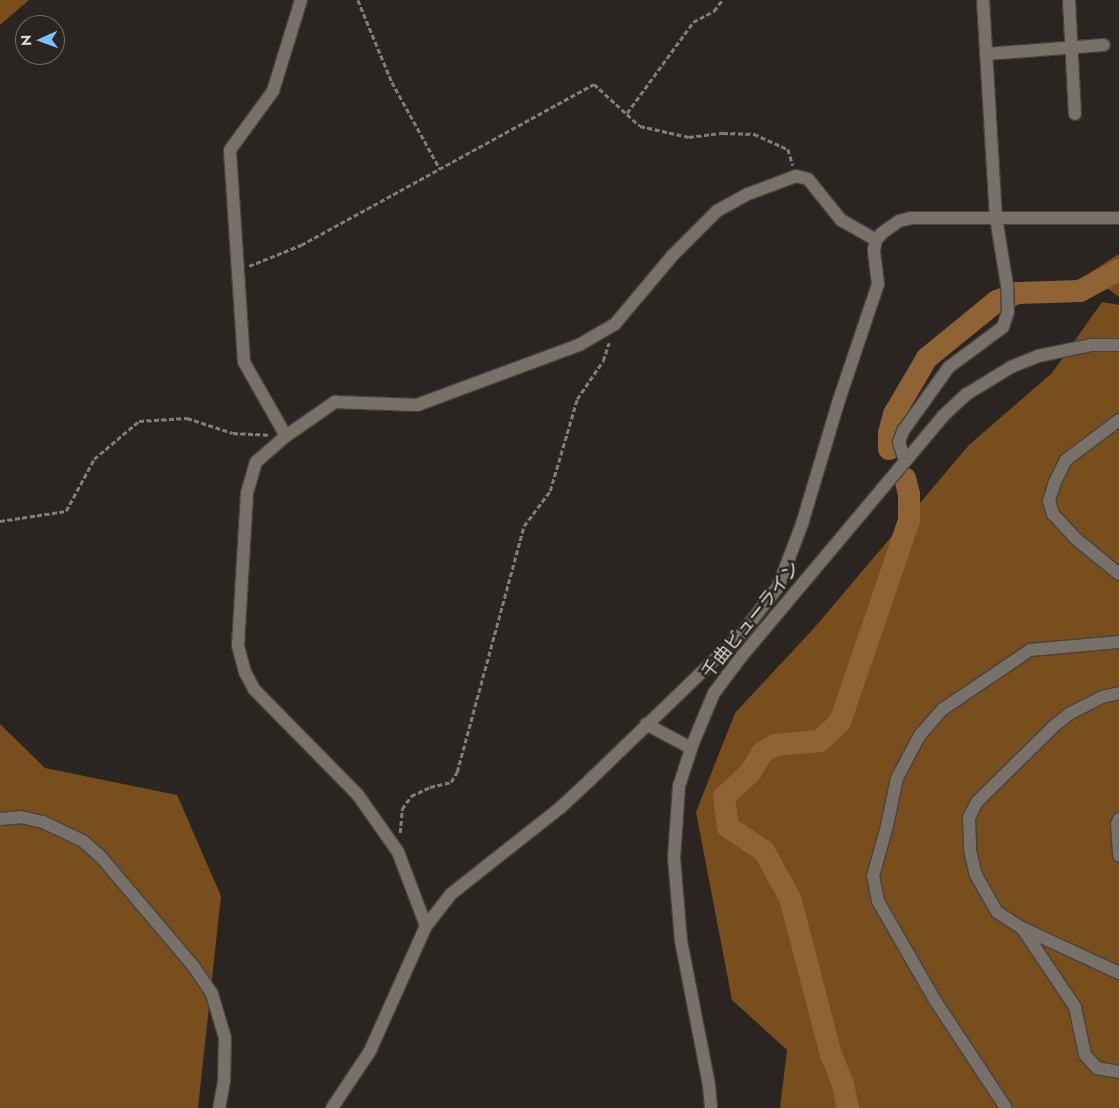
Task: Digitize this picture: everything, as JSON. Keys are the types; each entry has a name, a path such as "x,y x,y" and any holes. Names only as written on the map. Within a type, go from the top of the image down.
{"street":[{"path":"286,436 244,362 236,271 230,150 273,91 301,0"},
{"path":"905,461 899,442 903,431 949,367 1003,327 1008,312 1007,285 996,218 983,0"},
{"path":"1069,0 1075,114"},
{"path":"986,54 1104,44"},
{"path":"426,926 398,852 358,795 254,688 245,672 238,645 248,493 256,462 286,436 335,402 418,405 448,396 579,345 615,324 672,256 717,211 748,194 796,176 808,179 841,220 876,240"},
{"path":"332,1108 370,1052 426,926 451,894 560,808 742,634 778,587 802,524 838,403 878,284 874,250 876,240 890,227 910,218 1119,218"},
{"name":"千曲ビューライン","path":"711,1108 709,1085 681,941 674,858 679,786 691,748 714,693 741,656 943,416 967,394 1011,367 1065,349 1091,345 1119,345"},
{"path":"1119,420 1066,460 1055,482 1049,501 1053,514 1076,538 1119,574"},
{"path":"1006,1108 936,1002 878,902 873,876 888,826 896,778 920,735 943,710 979,682 1030,650 1119,642"},
{"path":"1119,693 1102,697 1069,714 1054,726 977,802 969,818 970,850 976,876 997,912 1022,928 1119,973"},
{"path":"646,724 691,748"},
{"path":"0,819 21,817 44,822 83,842 101,857 194,967 212,994 225,1038 224,1081 219,1108"},
{"path":"1119,819 1117,824 1119,856"},
{"path":"1022,928 1075,1007 1084,1055 1097,1068 1119,1072"}],"path":[{"path":"358,0 392,82 440,169"},
{"path":"626,114 693,22 714,11 722,0"},
{"path":"236,271 301,245 594,84 640,126 689,137 723,133 754,134 788,148 796,176"},
{"path":"398,852 402,809 411,796 430,787 451,782 457,772 524,526 550,491 577,399 603,361 615,324"},
{"path":"0,521 66,511 94,459 139,421 187,418 232,433 286,436"}],"shaded area":[{"path":"0,0 29,0 0,25"},
{"path":"1119,254 1119,297 1088,274"},
{"path":"1102,302 1119,305 1119,1108 780,1108 787,1050 732,1000 696,812 735,713 815,627 969,445 1052,373"},
{"path":"0,724 45,768 177,795 221,896 198,1108 0,1108"}],"waterway":[{"path":"889,449 889,433 894,414 927,358 997,301 1018,293 1080,291 1119,270"},
{"path":"848,1108 843,1084 831,1055 790,898 764,851 728,827 724,797 750,773 762,753 775,745 820,741 840,722 909,520 909,494 905,478"}]}
